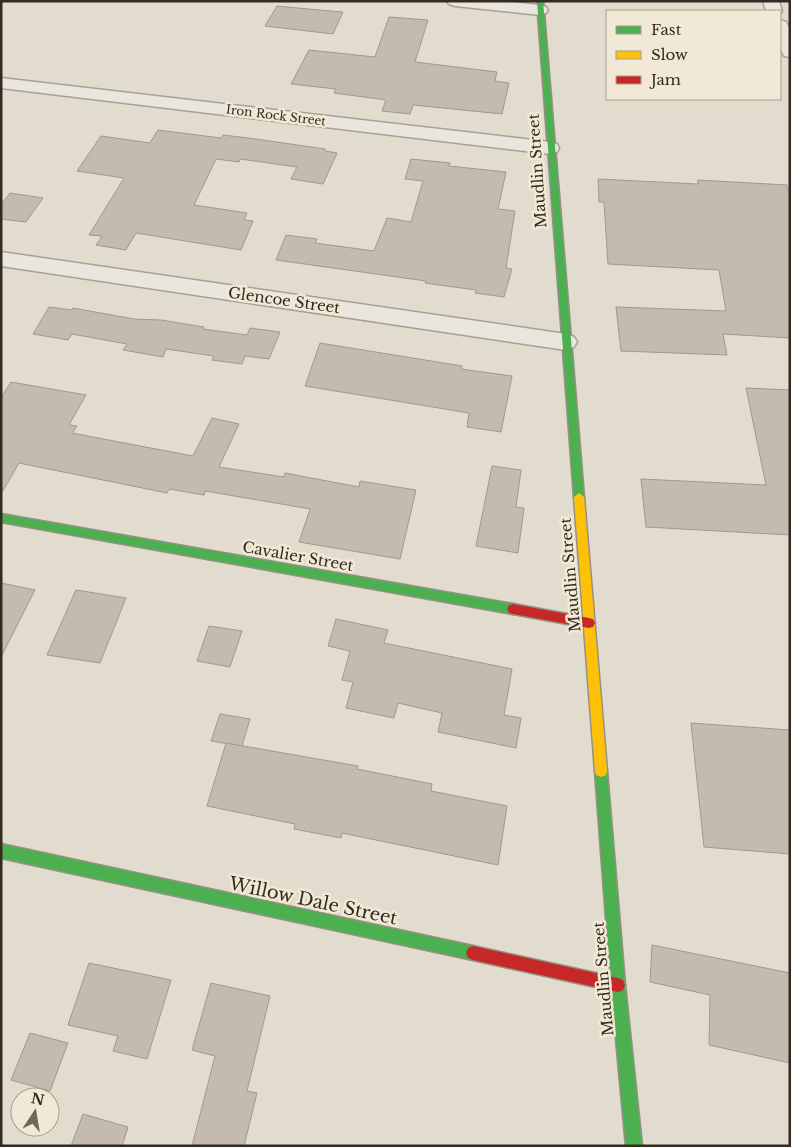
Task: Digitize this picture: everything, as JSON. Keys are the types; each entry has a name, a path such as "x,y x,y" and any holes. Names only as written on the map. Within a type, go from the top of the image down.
{"street":[{"path":"455,1 540,6"},
{"name":"Maudlin Street","path":"540,6 618,985 634,1146"},
{"path":"781,28 790,52"},
{"name":"Iron Rock Street","path":"1,83 550,148"},
{"name":"Glencoe Street","path":"1,259 566,342"},
{"name":"Cavalier Street","path":"1,518 589,623"},
{"name":"Willow Dale Street","path":"1,851 618,985"}],"building":[{"path":"277,6 343,12 333,34 265,26"},
{"path":"389,17 428,20 415,62 497,72 495,81 509,83 502,114 413,105 410,114 382,111 386,100 334,93 336,89 291,84 309,50 375,57"},
{"path":"158,130 221,138 223,135 256,139 325,149 325,151 337,153 323,184 291,179 297,167 240,159 239,162 216,159 194,205 247,213 244,220 253,221 241,250 136,233 126,250 96,245 102,236 89,235 124,178 77,171 101,136 150,143"},
{"path":"411,159 450,163 449,166 506,172 498,209 515,211 506,268 512,269 504,297 475,293 476,290 425,283 426,281 276,260 286,235 317,239 315,243 374,251 387,218 411,222 423,181 405,179"},
{"path":"598,179 698,184 698,180 787,185 790,197 790,338 723,334 727,355 621,351 616,307 726,311 719,270 608,264 604,202 599,202"},
{"path":"10,193 43,198 26,222 1,219 1,205"},
{"path":"49,307 72,310 73,308 134,319 161,320 204,327 203,329 247,335 250,328 280,332 269,359 245,356 242,364 212,360 214,356 166,349 163,357 123,350 127,344 72,334 68,340 33,334"},
{"path":"320,343 462,366 461,369 512,376 501,432 467,427 469,413 305,386"},
{"path":"11,382 86,395 69,425 77,426 72,433 193,456 212,418 239,424 219,467 284,477 285,473 359,487 360,481 416,490 400,559 299,542 310,509 205,491 204,495 169,489 167,493 19,463 1,494 1,398"},
{"path":"746,388 790,390 790,535 646,527 641,479 766,485"},
{"path":"492,466 521,470 516,507 524,508 518,553 476,546"},
{"path":"1,583 35,590 1,657"},
{"path":"76,590 126,598 100,663 47,655"},
{"path":"336,619 388,630 384,643 512,669 504,715 521,718 516,748 438,732 442,713 398,703 394,718 346,708 353,682 342,680 350,651 328,646"},
{"path":"209,626 242,631 230,667 197,661"},
{"path":"220,714 250,719 242,746 211,741"},
{"path":"691,723 790,730 790,854 704,847"},
{"path":"226,743 358,766 357,769 432,784 431,791 507,806 498,865 342,833 341,838 294,829 295,824 207,806"},
{"path":"652,945 790,973 790,1063 709,1045 710,995 650,982"},
{"path":"89,963 171,980 147,1059 113,1051 118,1036 68,1025"},
{"path":"211,983 270,996 247,1091 257,1093 244,1146 192,1146 215,1056 192,1050"},
{"path":"30,1033 68,1043 52,1087 36,1087 11,1080"},
{"path":"83,1114 128,1127 122,1146 71,1146"}],"traffic: fast":[{"path":"540,1 579,497"},
{"path":"1,518 513,609"},
{"path":"601,771 618,985 634,1146"},
{"path":"1,851 473,953"}],"traffic: slow":[{"path":"579,497 601,771"}],"traffic: jam":[{"path":"513,609 589,623"},
{"path":"473,953 618,985"}]}
